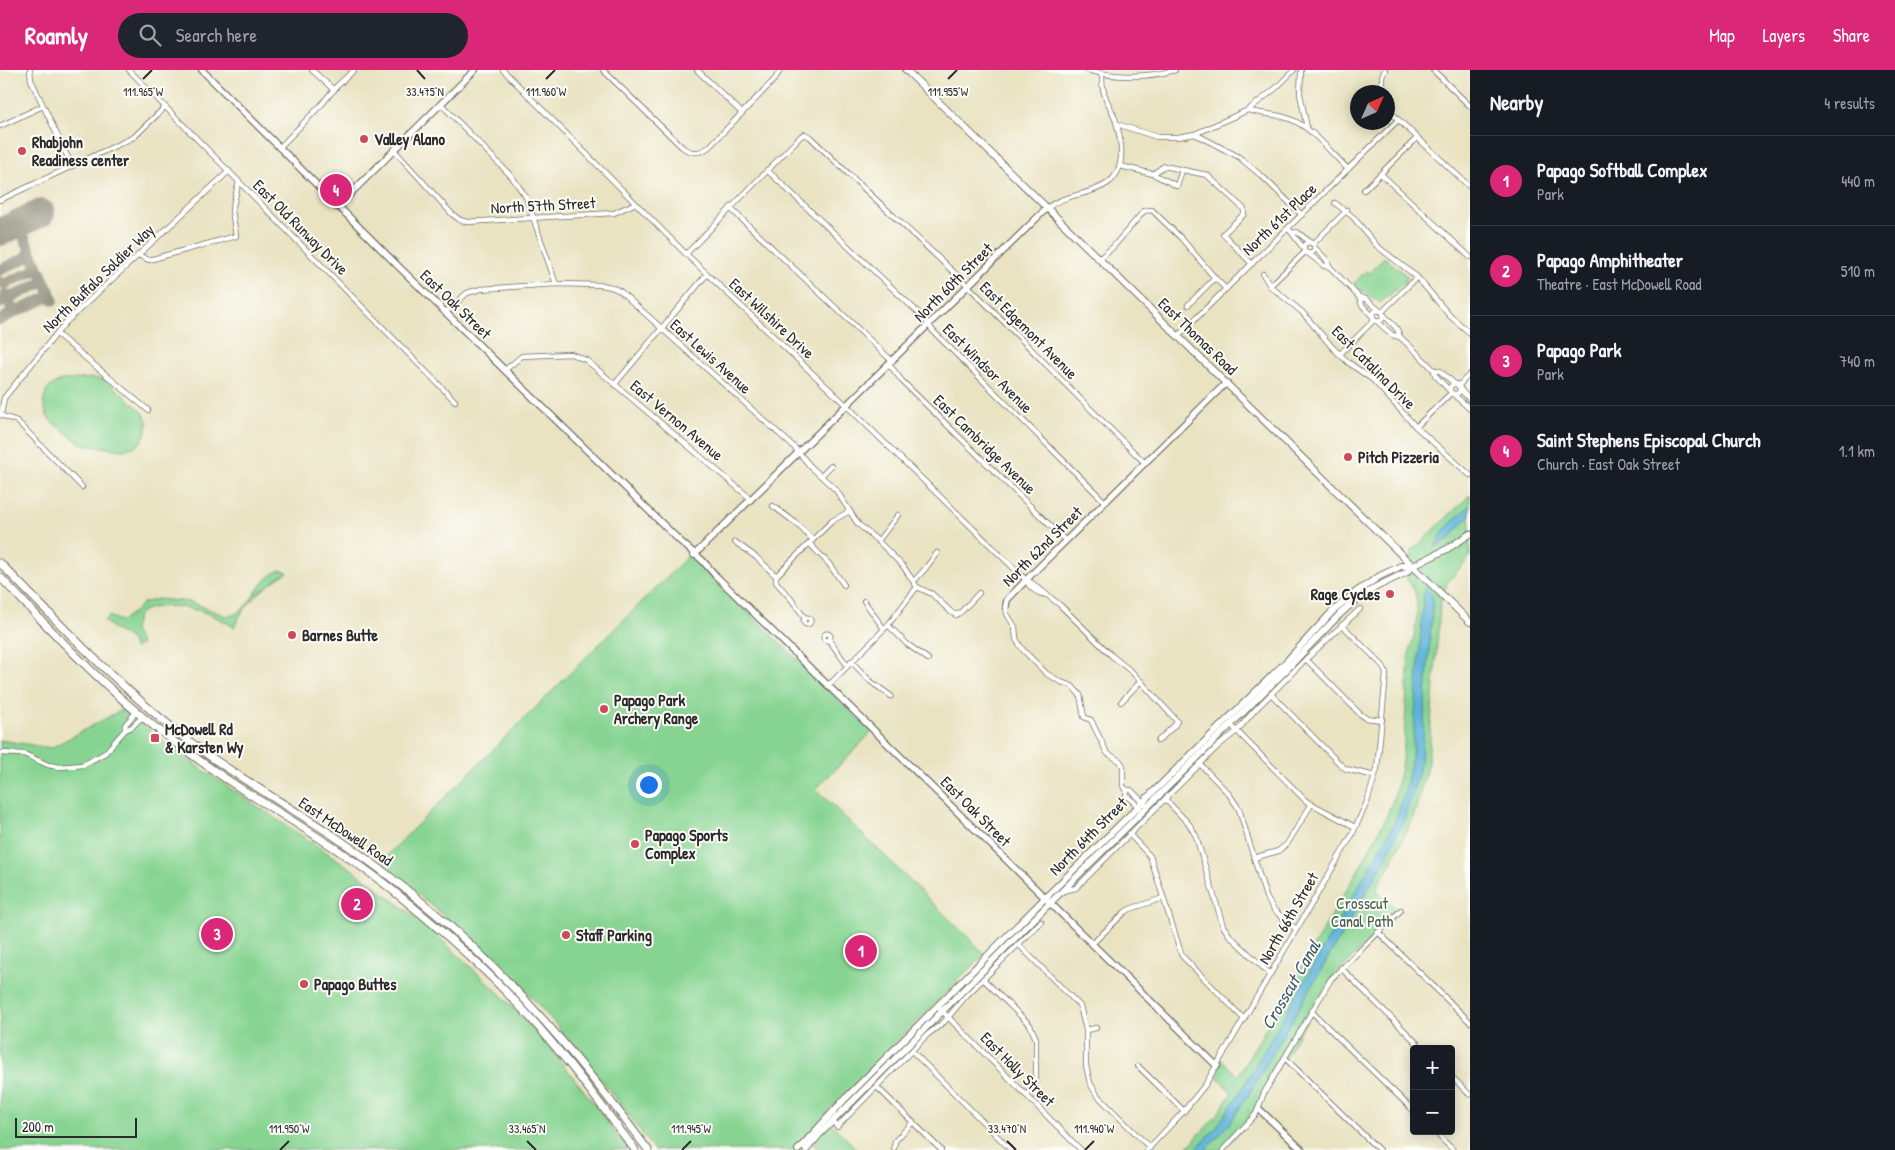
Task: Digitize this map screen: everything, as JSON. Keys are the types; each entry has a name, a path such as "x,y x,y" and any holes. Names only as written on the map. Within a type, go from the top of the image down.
{"main road":[{"name":"East Thomas Road","path":"906,70 1470,622"},
{"name":"North 64th Street","path":"806,1150 1047,900 1228,723 1356,592 1380,576 1400,566 1413,566 1425,561 1470,534"},
{"name":"East McDowell Road","path":"0,563 107,671 192,743 243,779 373,864 436,914 466,941 546,1021 581,1062 648,1150"},
{"name":"East McDowell Road","path":"0,576 86,664 136,711 174,742 232,783 360,866 429,921 486,972 534,1022 598,1100 635,1150"},
{"path":"136,711 148,712 186,743 192,743"},
{"name":"North 64th Street","path":"1047,900 1062,891 1143,806"},
{"name":"North 64th Street","path":"798,1150 819,1125 940,1009"}],"street":[{"path":"30,70 31,80 72,166"},
{"name":"East Old Runway Drive","path":"129,70 455,401"},
{"name":"East Oak Street","path":"202,70 445,313 694,555 702,560 716,576 1217,1066"},
{"path":"312,70 334,90"},
{"path":"279,148 354,70"},
{"path":"338,207 475,70"},
{"name":"East Wilshire Drive","path":"503,70 634,204 847,406 1026,580 1029,587 1038,593 1046,595 1060,605 1112,656 1141,681 1177,721 1176,725 1158,741"},
{"path":"603,70 682,146 697,153 709,147 775,79 780,71"},
{"path":"697,70 742,113"},
{"path":"1087,70 1102,74 1142,76 1175,70"},
{"path":"1117,124 1157,136 1178,137 1195,134 1248,110 1276,88 1294,70"},
{"path":"1301,70 1300,94 1307,128"},
{"path":"1382,85 1382,76 1385,70"},
{"path":"1433,70 1470,105"},
{"path":"1102,74 1105,98 1117,124 1121,157 1120,166 1153,174 1177,186 1182,170"},
{"path":"441,104 512,177 526,197 556,284 481,289 467,293 445,313"},
{"path":"0,126 43,106"},
{"path":"0,200 134,137 165,106"},
{"path":"1248,110 1256,113 1277,115 1307,128 1348,169"},
{"path":"1395,117 1470,187"},
{"name":"North 61st Place","path":"1178,336 1398,120"},
{"name":"East Edgemont Avenue","path":"767,170 801,136 805,134 810,137 968,286 1145,463"},
{"path":"1195,134 1239,157 1302,215"},
{"path":"1364,190 1417,138"},
{"name":"North 57th Street","path":"394,150 452,214 460,220 468,222 614,213 634,204"},
{"name":"North 60th Street","path":"694,555 1047,208 1063,198 1101,187 1114,176 1120,166"},
{"path":"1153,174 1164,166 1210,177 1244,209 1244,214 1223,234 1252,264"},
{"path":"686,254 767,170"},
{"name":"East Windsor Avenue","path":"767,170 826,227 860,256 1105,502"},
{"name":"North Buffalo Soldier Way","path":"0,415 4,398 66,322 228,171"},
{"path":"1381,174 1470,257"},
{"path":"138,255 149,260 236,236 232,210 234,194 239,181"},
{"path":"1335,203 1347,210 1377,246 1417,278 1446,312 1470,333"},
{"name":"East Cambridge Avenue","path":"730,208 890,363 902,381 1066,541"},
{"path":"1099,259 1113,247 1144,211 1152,210 1181,238 1226,289"},
{"path":"1306,251 1313,252 1313,245 1347,210"},
{"path":"1288,228 1293,232 1297,232 1313,245 1326,259 1330,267 1359,297 1362,304 1375,319 1392,335 1400,337"},
{"path":"1293,232 1293,237 1306,251 1324,266 1330,267"},
{"path":"1306,251 1305,244 1313,245"},
{"path":"1270,286 1306,251"},
{"path":"615,384 707,274"},
{"name":"East Catalina Drive","path":"1263,274 1270,286 1307,316 1340,354 1373,380 1416,427 1470,475"},
{"path":"1188,305 1215,278"},
{"path":"1375,319 1374,312 1382,312 1417,278"},
{"name":"East Lewis Avenue","path":"556,284 602,285 611,286 620,291 799,452 801,458 836,490 858,524 903,566 917,587"},
{"path":"1359,297 1366,299 1382,312 1397,329 1400,337 1434,370 1435,375 1451,392 1470,409"},
{"path":"1375,319 1382,320 1382,312"},
{"path":"1340,354 1375,319"},
{"path":"57,334 148,410"},
{"name":"East Vernon Avenue","path":"505,370 522,356 571,354 586,360 752,499"},
{"path":"1434,370 1440,371 1470,400"},
{"path":"1416,427 1451,392 1451,386 1457,386 1470,374"},
{"name":"North 62nd Street","path":"1143,806 1131,790 1127,790 1123,786 1123,766 1120,761 1107,753 1091,720 1084,717 1080,695 1072,686 1048,674 1023,650 1016,639 1015,627 1007,614 1007,600 1226,383"},
{"path":"1451,392 1457,394 1457,386"},
{"path":"0,415 17,421 82,487"},
{"path":"821,476 831,466"},
{"path":"773,506 796,523 844,585"},
{"path":"805,618 776,582 776,576 832,521 850,511"},
{"path":"878,541 898,514"},
{"path":"735,542 756,557 776,576"},
{"path":"914,581 937,552"},
{"path":"828,684 886,627 917,587 932,594 951,612 956,614 961,612 979,593"},
{"path":"864,600 886,627 928,659"},
{"name":"North 64th Street","path":"1062,891 1076,888 1218,746 1237,731 1306,659 1360,609"},
{"name":"North 66th Street","path":"1148,1149 1200,1092 1217,1066 1355,828 1367,802 1375,776 1380,749 1385,670 1342,625"},
{"path":"828,640 849,663 891,696"},
{"path":"1306,659 1360,714 1366,718 1382,720"},
{"path":"1121,702 1141,681"},
{"path":"1271,694 1346,769 1375,776"},
{"path":"125,730 126,725 136,711"},
{"path":"0,753 24,754 48,765 60,767 83,765 105,753 125,730 132,727 143,716"},
{"path":"1228,723 1311,805 1355,828"},
{"path":"1200,764 1229,794 1239,809 1266,897 1274,910 1296,929"},
{"path":"1165,799 1189,824 1196,836 1223,926 1230,936 1270,974"},
{"path":"1254,858 1278,851 1288,844 1311,805"},
{"path":"1129,834 1150,856 1182,956 1244,1019"},
{"path":"1092,944 1130,908 1163,898"},
{"path":"1224,1150 1256,1114 1261,1098 1328,983 1401,910"},
{"name":"North 64th Street","path":"833,1121 838,1127 1040,922"},
{"path":"1378,932 1470,1022"},
{"path":"1018,944 1080,1006 1086,1030 1087,1070 1092,1087 1148,1149"},
{"path":"1342,968 1419,1045"},
{"path":"983,980 1030,1025 1035,1034 1036,1078 1034,1087 1026,1095"},
{"name":"East Holly Street","path":"940,1009 1081,1150"},
{"path":"1312,1012 1410,1107"},
{"path":"1086,1030 1096,1028"},
{"path":"912,1051 1011,1150"},
{"path":"1285,1058 1379,1150"},
{"path":"1138,1066 1184,1111"},
{"path":"1455,1080 1470,1095"},
{"path":"877,1087 941,1150"},
{"path":"1259,1109 1302,1150"},
{"path":"894,1148 896,1141 912,1122"},
{"path":"1438,1135 1453,1150"}],"green space":[{"path":"1384,257 1408,277 1405,282 1380,303 1353,284 1366,271 1369,273"},
{"path":"95,378 106,380 143,412 148,423 147,430 141,442 136,446 124,450 83,445 53,423 47,416 43,402 47,390 52,385 62,380"},
{"name":"Crosscut Canal Path","path":"1470,495 1470,557 1447,583 1440,605 1428,763 1414,815 1376,890 1398,910 1401,910 1331,979 1264,1093 1259,1109 1223,1150 1185,1150 1217,1115 1232,1093 1213,1072 1221,1059 1238,1076 1365,858 1387,816 1401,768 1409,653 1416,623 1417,606 1414,589 1407,579 1412,551"},
{"name":"Papago Sports Complex","path":"689,555 872,732 816,789 985,954 823,1116 858,1150 819,1150 806,1135 794,1150 654,1150 576,1049 513,978 435,908 379,863"},
{"path":"279,570 288,572 250,602 234,627 208,614 189,608 169,606 150,608 142,612 137,618 134,631 141,644 135,649 129,638 104,621 109,616 121,621 143,603 158,599 191,602 226,616 232,615 244,608 262,584"},
{"path":"123,709 185,758 356,872 422,922 498,992 542,1038 628,1150 0,1150 0,740 51,748"}],"water":[{"path":"1470,505 1469,516 1450,538 1435,547 1445,529"},
{"path":"1424,587 1433,596 1422,752 1418,775 1404,820 1384,862 1249,1094 1230,1123 1206,1150 1195,1150 1216,1128 1241,1091 1393,826 1404,796 1412,757"}],"taxiway":[{"path":"18,224 53,300"},
{"path":"0,270 27,257 30,250"},
{"path":"0,282 5,284 33,271 36,264"},
{"path":"0,303 4,300 5,294 12,297 39,284 43,280 42,277"},
{"path":"0,320 11,314 11,307 18,311 46,298 49,290"}],"runway":[{"path":"0,232 41,213"}],"place":[{"name":"Valley Alano","path":"364,139"},
{"name":"Rhabjohn Readiness center","path":"22,151"},
{"name":"Saint Stephens Episcopal Church","path":"336,190"},
{"name":"Pitch Pizzeria","path":"1348,457"},
{"name":"Rage Cycles","path":"1390,594"},
{"name":"Barnes Butte","path":"292,635"},
{"name":"Papago Park Archery Range","path":"604,709"},
{"name":"McDowell Rd & Karsten Wy","path":"155,738"},
{"name":"Papago Sports Complex","path":"635,844"},
{"name":"Papago Amphitheater","path":"357,904"},
{"name":"Papago Park","path":"217,934"},
{"name":"Staff Parking","path":"566,935"},
{"name":"Papago Softball Complex","path":"861,951"},
{"name":"Papago Buttes","path":"304,984"}],"water label":[{"name":"Crosscut Canal","path":"1291,985"}]}
